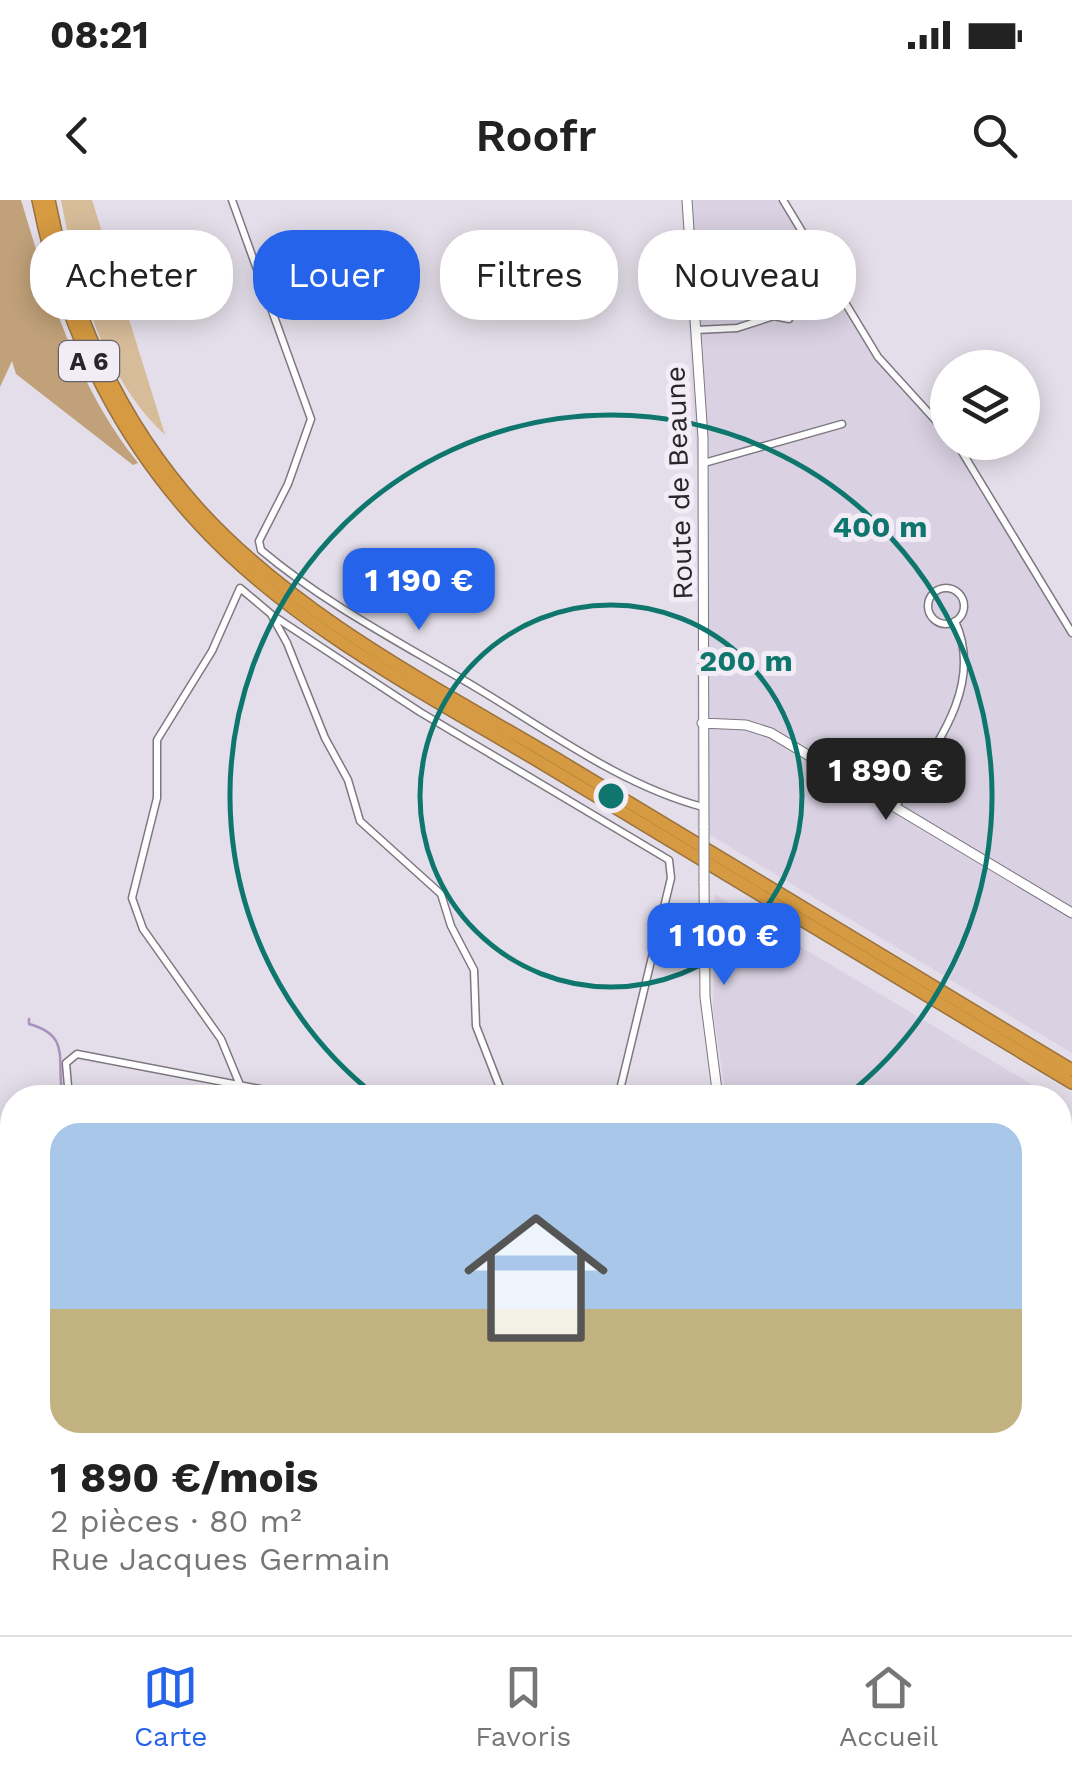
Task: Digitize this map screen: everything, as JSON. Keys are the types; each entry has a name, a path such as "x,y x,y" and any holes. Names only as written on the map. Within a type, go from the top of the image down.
{"highway":[{"name":"A 6","path":"38,200 68,310 116,412 172,494 252,576 378,664 1072,1082"},
{"name":"A 6","path":"49,200 78,306 125,407 188,496 260,568 383,654 1069,1067"}],"main road":[{"name":"Route de Beaune","path":"687,200 704,464 705,997 716,1085"},
{"path":"702,723 764,730 1072,913"}],"street":[{"path":"232,200 311,420 288,484 260,538 262,550 305,582 553,735 668,794 703,807"},
{"path":"784,200 878,357 930,414"},
{"path":"696,330 737,328 762,320"},
{"path":"704,464 842,424"},
{"path":"967,460 1072,633"},
{"path":"240,1085 221,1038 143,929 132,898 156,806 157,740 212,651 240,588 271,614 408,704 669,860 671,878 621,1085"},
{"path":"952,589 962,598 963,610 955,621 943,623 930,613 928,601 936,591 952,589"},
{"path":"271,614 348,780 360,821 441,894 474,970 476,1026 499,1085"},
{"path":"896,806 962,692 964,648 955,621"},
{"path":"68,1085 66,1068 70,1056 81,1054 240,1085"}],"shaded area":[{"path":"0,200 21,200 31,230 30,320 60,320 98,402 138,463 133,465 16,374 12,361 0,387"},
{"path":"61,200 92,200 101,230 68,230"},
{"path":"681,200 786,200 803,230 683,230"},
{"path":"93,320 129,320 165,435 125,385"},
{"path":"688,320 856,320 874,351 930,412 930,460 971,460 1072,629 1072,1053 697,827 697,462"},
{"path":"715,894 1033,1085 724,1085 713,1010"}],"waterway":[{"path":"29,1019 29,1024 52,1035 57,1043 61,1085"}]}
